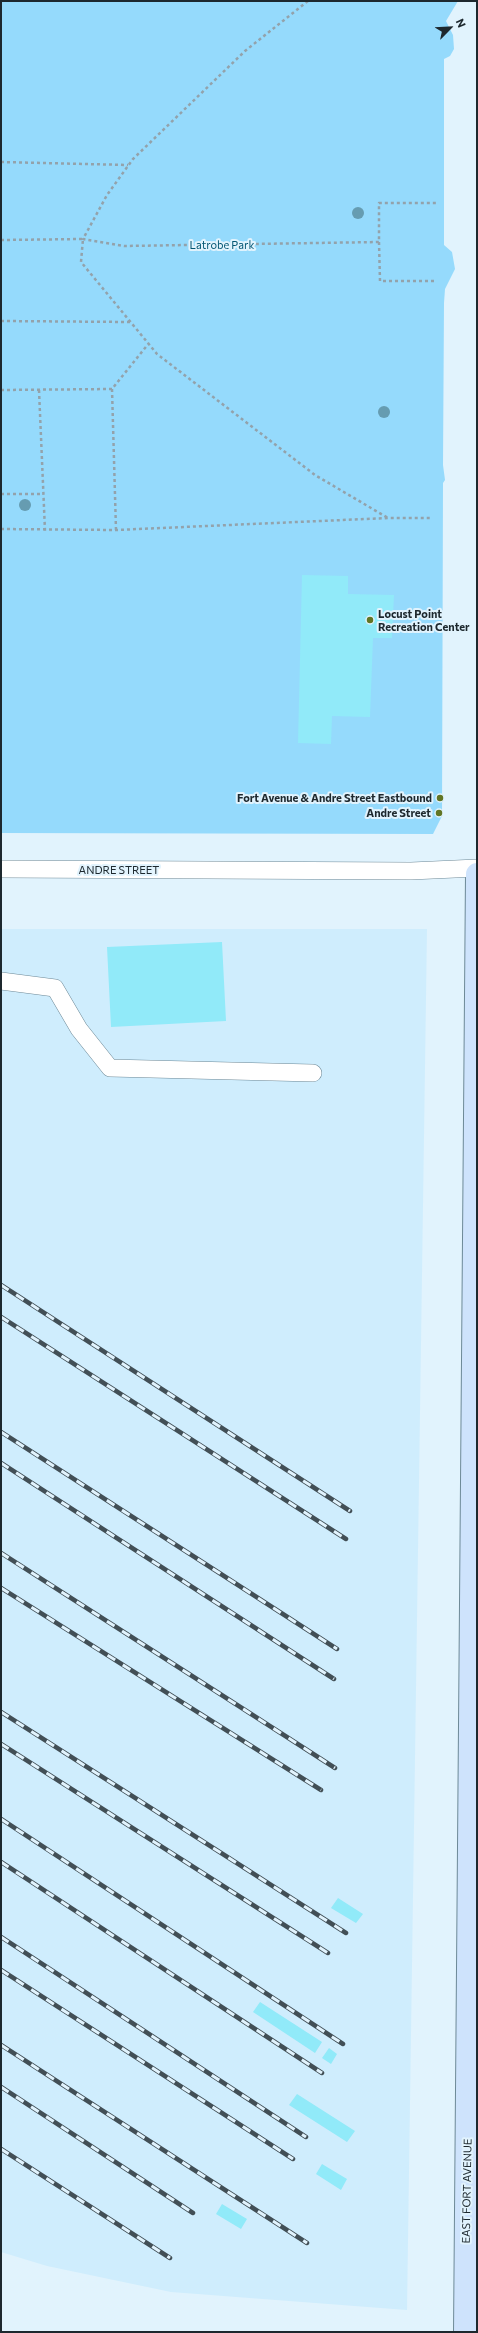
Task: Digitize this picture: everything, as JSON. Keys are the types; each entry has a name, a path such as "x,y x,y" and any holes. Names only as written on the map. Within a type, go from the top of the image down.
{"street":[{"name":"EAST FORT AVENUE","path":"465,2325 475,1312 477,874"}],"lane":[{"name":"ANDRE STREET","path":"1,869 412,871 477,868"},
{"path":"1,981 55,988 79,1029 110,1068 313,1073"}],"path":[{"path":"308,1 245,51 129,165 107,195 83,239 80,262 157,354 315,475 388,518"},
{"path":"1,162 129,165"},
{"path":"434,281 380,281 379,203 436,204"},
{"path":"1,240 83,239 124,246 379,242"},
{"path":"1,321 131,322"},
{"path":"116,530 112,389 149,343"},
{"path":"1,390 112,389"},
{"path":"39,390 42,494 45,531"},
{"path":"1,494 42,494"},
{"path":"1,529 45,531 116,530 388,518 430,518"}],"shaded area":[{"path":"1,929 427,929 407,2310 171,2292 47,2266 1,2252"}],"green space":[{"name":"Latrobe Park","path":"1,1 458,1 446,21 453,35 454,49 450,56 444,59 444,245 452,252 455,269 445,289 444,303 443,465 445,480 443,483 442,816 433,834 1,833"}],"building":[{"path":"302,575 348,576 348,594 394,595 392,638 373,638 370,717 332,716 331,744 298,743"},
{"path":"222,942 226,1021 111,1027 107,947"},
{"path":"338,1898 363,1914 356,1923 331,1908"},
{"path":"260,2002 322,2042 315,2053 253,2012"},
{"path":"329,2048 337,2054 331,2064 322,2058"},
{"path":"297,2094 355,2131 347,2142 289,2105"},
{"path":"322,2164 347,2179 341,2190 316,2174"},
{"path":"222,2204 247,2219 241,2229 216,2214"}],"railway":[{"path":"1,1285 350,1511"},
{"path":"1,1317 346,1539"},
{"path":"1,1432 337,1649"},
{"path":"1,1463 334,1679"},
{"path":"1,1553 335,1768"},
{"path":"1,1588 321,1790"},
{"path":"1,1712 346,1933"},
{"path":"1,1744 328,1953"},
{"path":"1,1819 343,2044"},
{"path":"1,1862 322,2073"},
{"path":"1,1937 306,2137"},
{"path":"1,1970 293,2159"},
{"path":"1,2045 307,2243"},
{"path":"1,2087 193,2213"},
{"path":"1,2149 170,2258"}],"place":[{"name":"Locust Point Recreation Center","path":"370,620"},
{"name":"Fort Avenue & Andre Street Eastbound","path":"440,798"},
{"name":"Andre Street","path":"439,813"}]}
